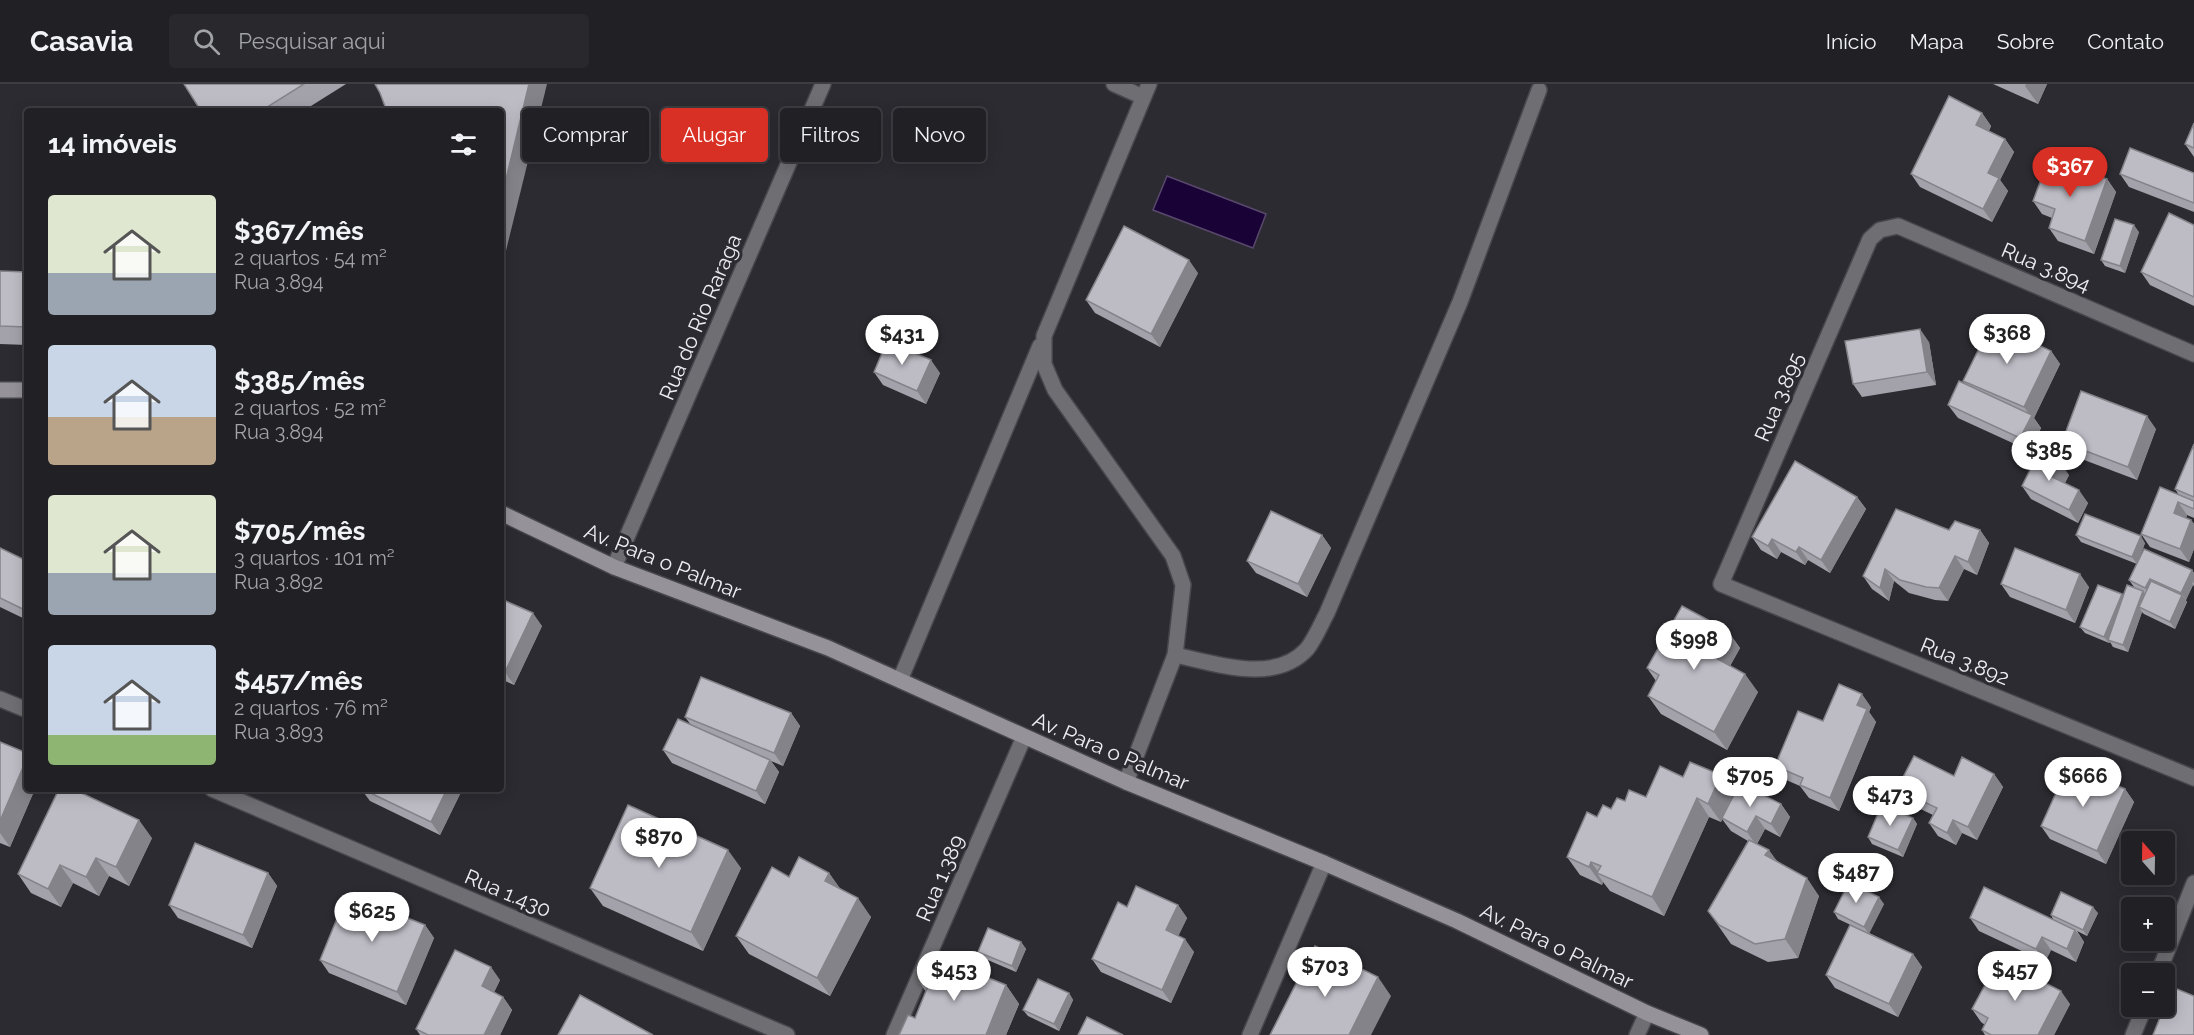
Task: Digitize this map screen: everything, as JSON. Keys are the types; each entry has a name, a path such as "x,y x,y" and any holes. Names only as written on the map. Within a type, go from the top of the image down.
{"main road":[{"path":"0,390 24,390"},
{"name":"Av. Para o Palmar","path":"504,514 614,567 828,648 1126,782 1324,863 1457,921 1647,1012 1701,1035"}],"street":[{"name":"Rua do Rio Raraga","path":"614,567 823,84"},
{"path":"900,681 1146,91 1114,84"},
{"path":"1175,655 1245,669 1279,667 1306,650 1327,613 1460,302 1539,90"},
{"name":"Rua 3.894","path":"1880,230 1898,226 2194,354"},
{"name":"Rua 3.895","path":"1720,584 1870,239 1880,230"},
{"path":"1044,336 1044,364 1055,390 1173,556 1183,585 1175,655 1126,782"},
{"name":"Rua 3.892","path":"1720,584 2194,778"},
{"path":"0,699 24,709"},
{"name":"Rua 1.389","path":"894,1035 1024,737"},
{"name":"Rua 1.430","path":"219,792 787,1035"},
{"path":"1250,1035 1324,863"},
{"path":"2162,963 2194,883"},
{"path":"1637,1035 1647,1012"},
{"path":"2133,1035 2140,1017"}],"shaded area":[{"path":"1167,176 1266,214 1253,248 1153,210"}],"building":[{"path":"184,84 304,84 266,108 199,108"},
{"path":"375,84 529,84 504,188 504,108 386,108"},
{"path":"1949,96 1982,113 1976,125 2005,139 1988,173 1999,178 1983,209 1911,174"},
{"path":"2194,123 2194,148 2185,144"},
{"path":"2130,148 2194,173 2194,203 2120,174"},
{"path":"2049,158 2107,179 2085,241 2049,228 2055,209 2033,201"},
{"path":"2169,213 2194,225 2194,297 2141,272"},
{"path":"2115,219 2134,225 2120,266 2101,260"},
{"path":"1124,226 1189,260 1151,334 1086,300"},
{"path":"0,271 24,272 24,327 0,326"},
{"path":"1992,322 2051,351 2024,407 1963,381"},
{"path":"1920,329 1927,372 1853,384 1845,341"},
{"path":"887,341 931,360 917,391 874,372"},
{"path":"1959,381 2032,415 2020,438 1948,405"},
{"path":"2081,391 2147,416 2128,467 2062,442"},
{"path":"2194,444 2194,497 2175,489"},
{"path":"2039,452 2060,462 2052,477 2079,490 2069,510 2022,486"},
{"path":"1795,461 1857,497 1821,560 1799,547 1796,552 1772,539 1768,546 1752,537"},
{"path":"2160,487 2194,501 2194,509 2178,502 2174,513 2191,520 2180,549 2141,534"},
{"path":"1896,509 1949,530 1955,521 1980,530 1968,562 1955,556 1939,588 1900,580 1885,569 1880,588 1863,576"},
{"path":"1271,511 1322,535 1298,584 1247,561"},
{"path":"2085,514 2141,536 2132,557 2076,535"},
{"path":"0,548 24,560 24,610 0,598"},
{"path":"2015,548 2080,574 2066,610 2001,584"},
{"path":"2144,549 2192,570 2181,593 2150,579 2145,588 2129,580"},
{"path":"2151,581 2182,595 2170,622 2139,607"},
{"path":"2098,585 2122,594 2104,637 2080,627"},
{"path":"2127,585 2143,591 2123,645 2108,640"},
{"path":"504,600 533,613 504,672"},
{"path":"1682,606 1727,630 1712,656 1745,674 1714,732 1648,696 1659,675 1647,668"},
{"path":"701,677 791,713 774,753 685,717"},
{"path":"1839,684 1862,694 1857,705 1867,709 1830,798 1800,785 1803,778 1775,766 1798,711 1823,721"},
{"path":"678,719 770,760 756,791 663,750"},
{"path":"0,742 24,752 24,765 0,821"},
{"path":"1914,756 1954,776 1962,757 1994,774 1968,827 1953,820 1947,833 1929,823 1937,808 1897,789"},
{"path":"1690,762 1721,775 1708,804 1697,798 1652,897 1597,873 1601,866 1591,862 1589,867 1567,857 1587,812 1597,817 1603,805 1611,809 1617,798 1625,801 1629,790 1646,797 1660,766 1683,777"},
{"path":"2069,764 2125,789 2097,851 2041,826"},
{"path":"1740,783 1781,804 1771,824 1756,816 1747,832 1722,818"},
{"path":"58,792 79,792 139,820 116,867 96,858 86,877 60,865 48,889 18,874"},
{"path":"368,792 446,792 431,822"},
{"path":"1882,804 1913,818 1898,850 1868,837"},
{"path":"628,805 728,850 691,932 590,888"},
{"path":"1749,840 1769,850 1765,855 1807,878 1785,939 1755,944 1719,925 1708,911"},
{"path":"195,843 268,873 243,935 169,905"},
{"path":"799,857 829,873 825,881 858,898 817,978 736,936 772,867 789,877"},
{"path":"1849,882 1879,897 1864,927 1834,912"},
{"path":"1136,886 1178,905 1166,930 1185,939 1162,990 1092,959 1118,902 1127,907"},
{"path":"1984,887 2075,930 2067,949 2042,937 2036,949 1970,918"},
{"path":"2061,892 2093,907 2083,930 2051,915"},
{"path":"347,894 425,925 397,992 320,960"},
{"path":"1850,925 1913,954 1889,1004 1826,975"},
{"path":"988,928 1021,942 1012,966 978,952"},
{"path":"1315,946 1378,977 1349,1035 1270,1035"},
{"path":"455,950 491,967 482,986 503,997 484,1035 428,1035 416,1029"},
{"path":"932,955 1006,985 986,1035 899,1035 908,1015 915,1018 928,986 920,983"},
{"path":"1999,959 2061,991 2038,1035 1991,1035 1982,1030 1988,1018 1972,1009"},
{"path":"1038,979 1069,993 1054,1024 1023,1010"},
{"path":"2175,988 2194,996 2194,1035 2153,1035 2160,1017 2175,1017"},
{"path":"580,995 653,1035 558,1035"},
{"path":"1087,1017 1123,1035 1078,1035"}]}
